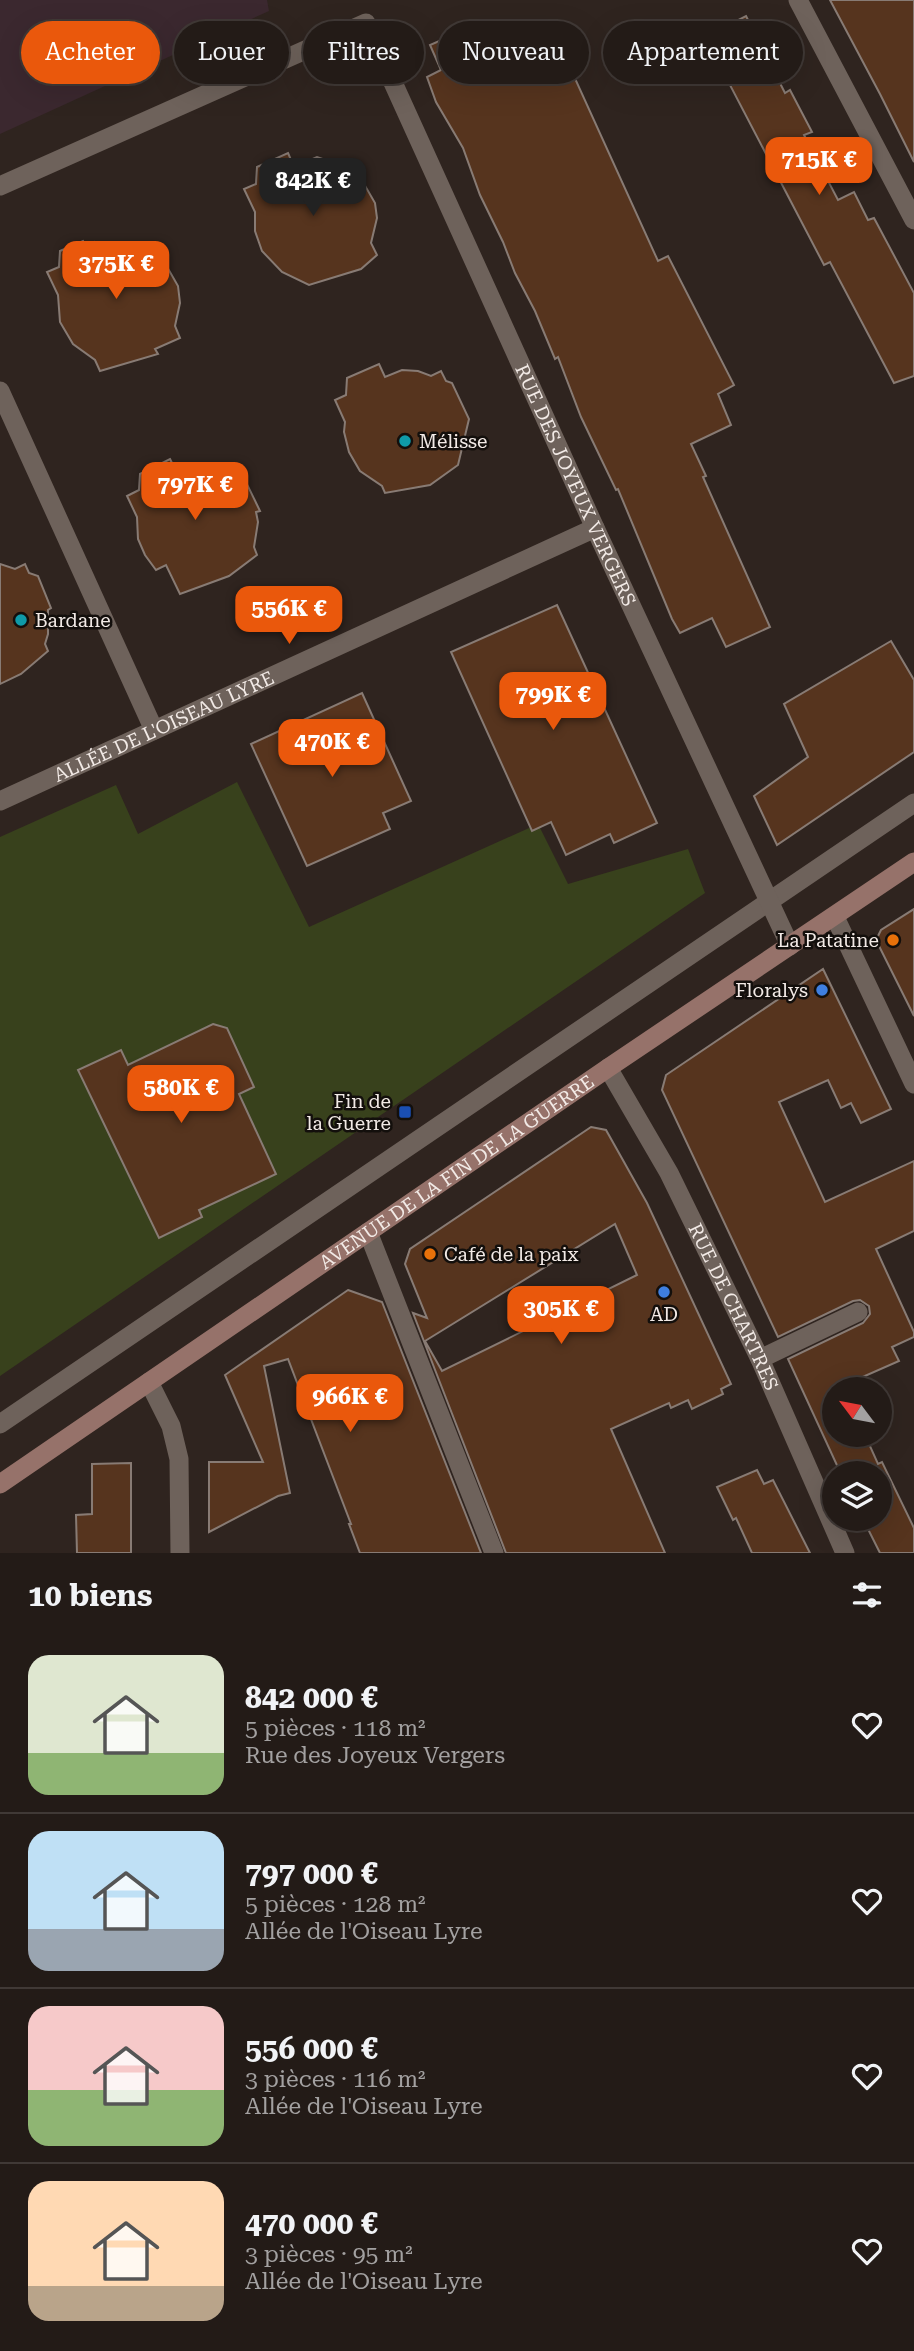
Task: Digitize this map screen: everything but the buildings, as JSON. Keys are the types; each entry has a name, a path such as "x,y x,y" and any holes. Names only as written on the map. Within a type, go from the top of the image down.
{"main road":[{"name":"AVENUE DE LA FIN DE LA GUERRE","path":"0,1483 914,862"}],"street":[{"path":"798,0 914,220"},
{"name":"RUE DES JOYEUX VERGERS","path":"0,186 366,23 595,528 790,946"},
{"path":"0,391 154,730"},
{"name":"ALLÉE DE L'OISEAU LYRE","path":"0,801 595,528"},
{"path":"0,1424 914,803"},
{"path":"835,917 914,1084"},
{"name":"RUE DE CHARTRES","path":"608,1068 669,1174 760,1359 845,1553"},
{"path":"368,1232 494,1553"},
{"path":"760,1359 858,1312"},
{"path":"149,1382 171,1426 179,1459 180,1553"}],"shaded area":[{"path":"0,0 267,0 269,11 247,21 174,21 174,54 160,61 160,21 21,21 21,84 109,84 0,134"}],"green space":[{"path":"237,782 309,927 538,824 568,884 688,849 705,893 0,1376 0,837 116,785 138,834"}],"place":[{"name":"Mélisse","path":"405,441"},
{"name":"Bardane","path":"21,620"},
{"name":"La Patatine","path":"893,940"},
{"name":"Floralys","path":"822,990"},
{"name":"Fin de la Guerre","path":"405,1112"},
{"name":"Café de la paix","path":"430,1254"},
{"name":"AD","path":"664,1292"}]}
